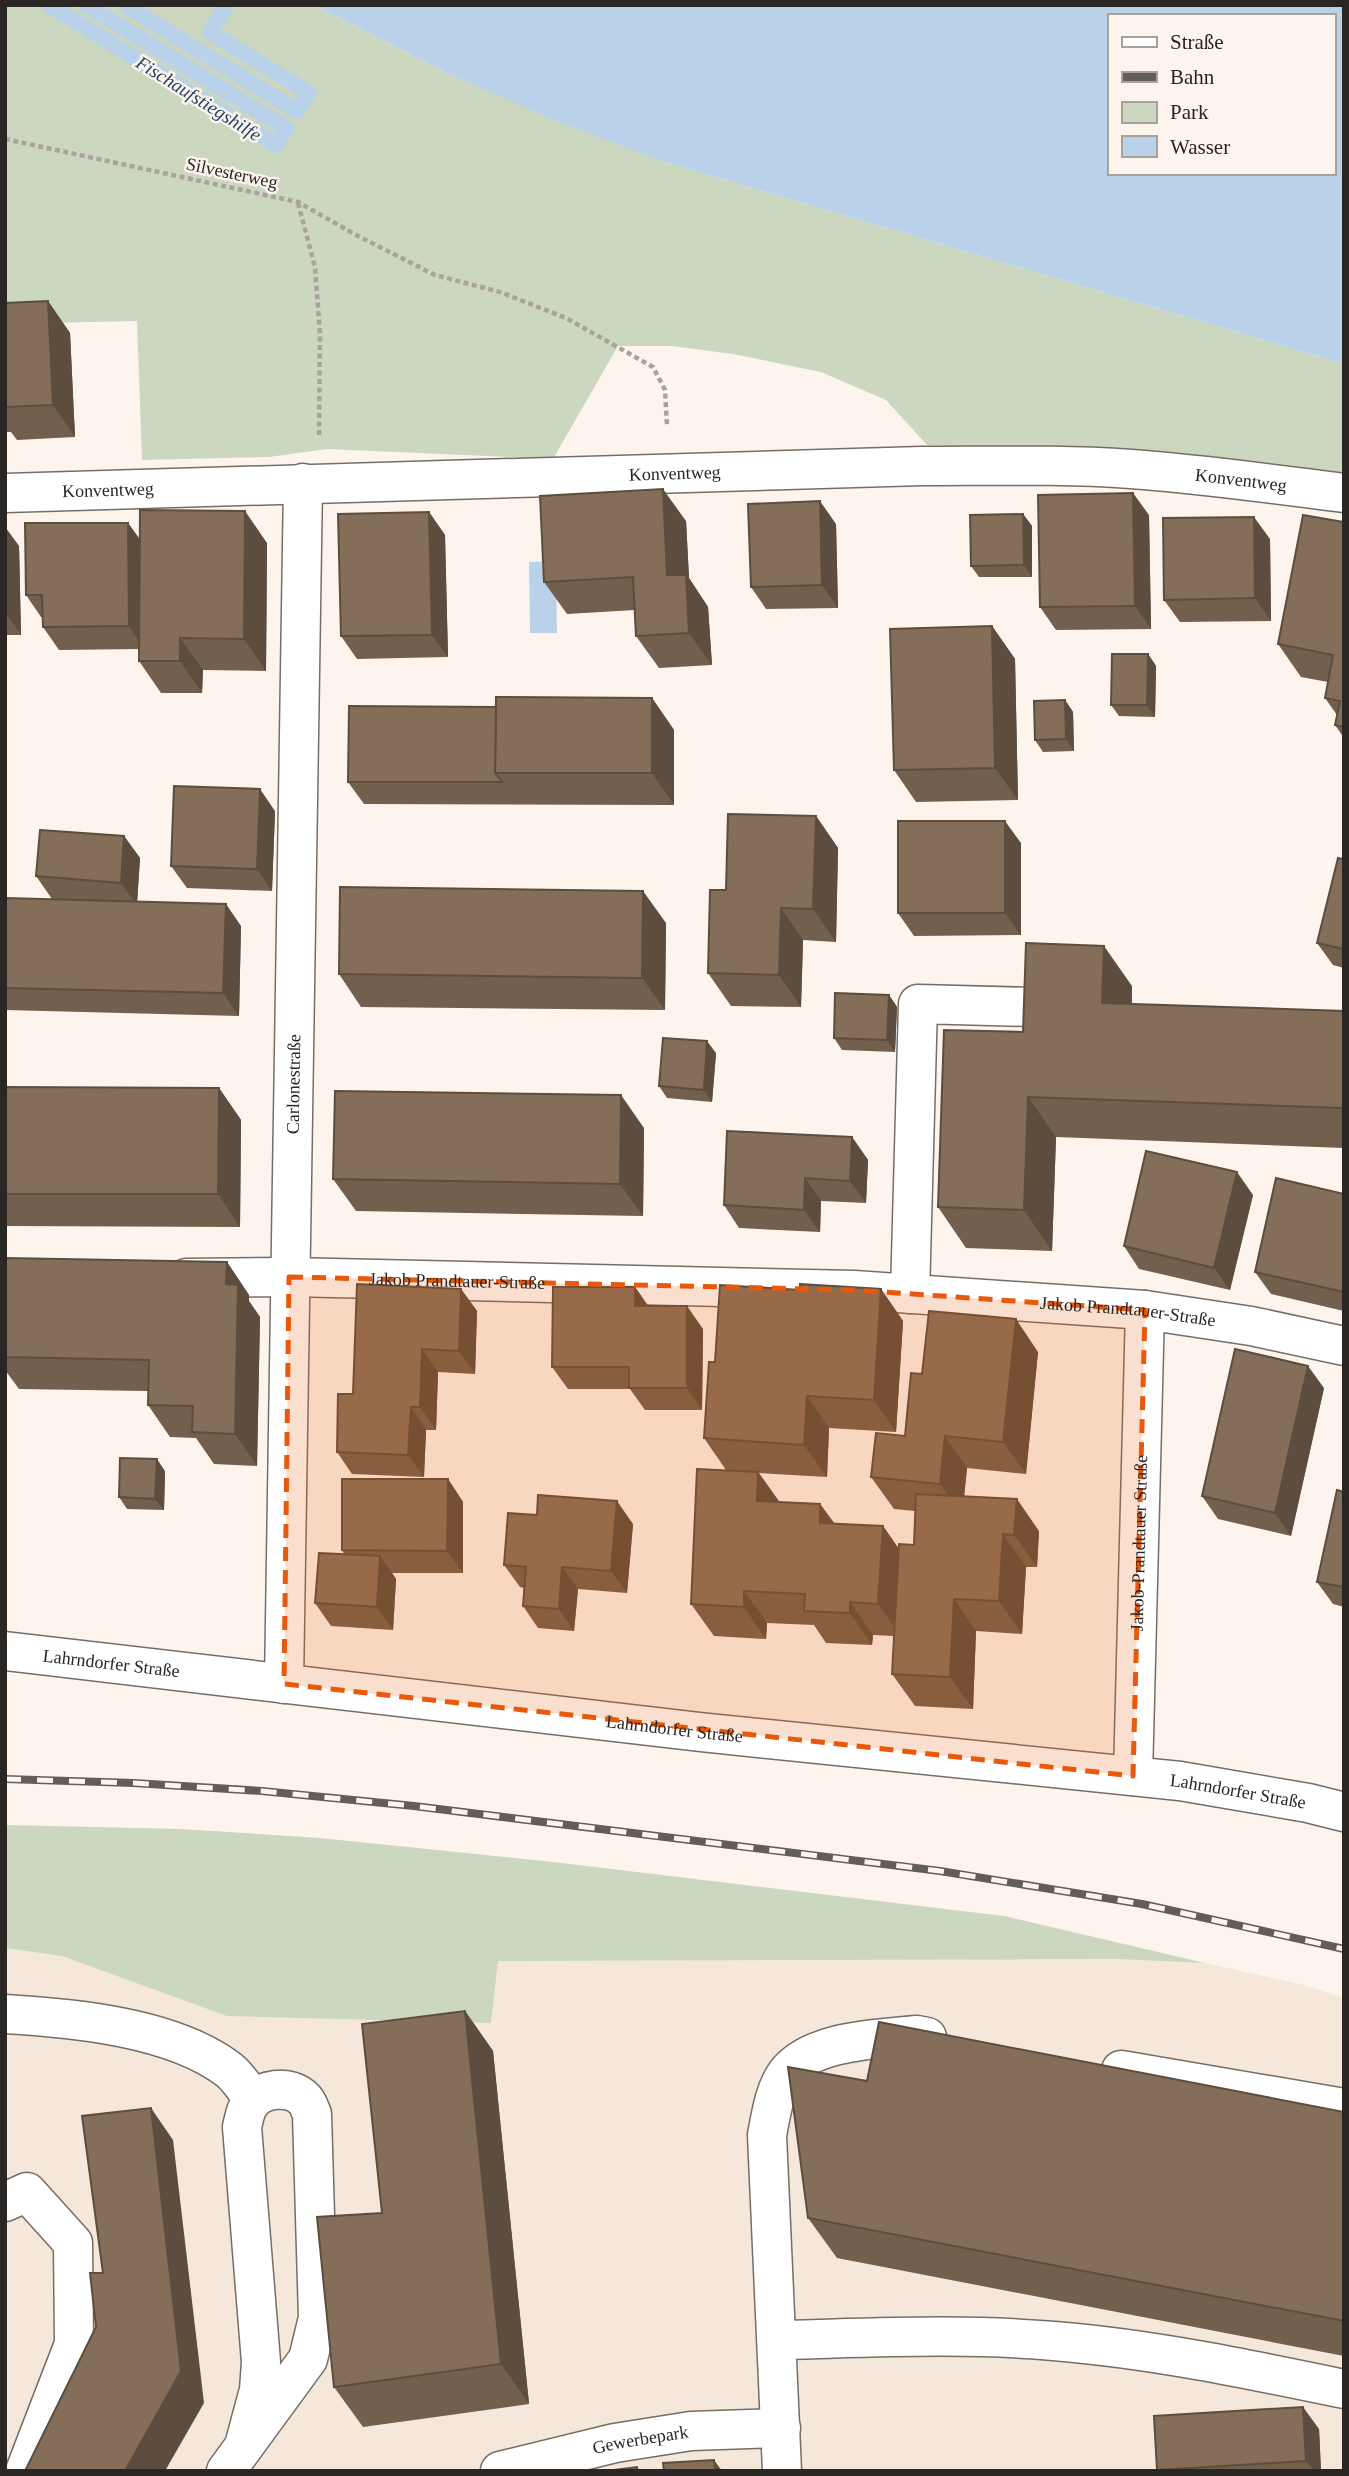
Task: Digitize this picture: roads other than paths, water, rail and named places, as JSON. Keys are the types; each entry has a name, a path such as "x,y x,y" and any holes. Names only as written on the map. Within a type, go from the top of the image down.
{"street":[{"name":"Konventweg","path":"5,493 922,466 1044,466 1130,469 1344,493"},
{"name":"Carlonestraße","path":"284,1684 289,1277 310,483"},
{"path":"910,1294 918,1004 1032,1007"},
{"name":"Jakob Prandtauer-Straße","path":"154,1278 289,1277 854,1290 1145,1310 1251,1326 1344,1346"},
{"name":"Jakob-Prandtauer Straße","path":"1133,1776 1145,1310"},
{"name":"Lahrndorfer Straße","path":"5,1651 700,1732 1133,1776 1228,1789 1344,1812"},
{"path":"5,2014 119,2027 158,2036 197,2052 230,2070 253,2099"},
{"path":"782,2471 767,2135 775,2098 786,2073 815,2051 856,2041 917,2035 958,2042"},
{"path":"1082,2063 1344,2108"},
{"path":"271,2090 291,2091 304,2098 312,2114 318,2318 308,2359 235,2459 259,2390 261,2362 243,2127 247,2108 259,2094 271,2090"},
{"path":"5,2202 27,2192 73,2243 74,2344 24,2471"},
{"path":"777,2340 957,2337 1053,2341 1174,2355 1344,2389"},
{"name":"Gewerbepark","path":"500,2471 540,2466 615,2443 691,2431 781,2428"}],"water":[{"path":"314,5 1344,5 1344,364 662,161 549,118 447,73"},
{"path":"556,561 557,633 530,633 529,562"}],"waterway":[{"name":"Fischaufstiegshilfe","path":"49,5 276,145 286,128 86,5"},
{"name":"Fischaufstiegshilfe","path":"125,5 297,111 309,93 210,32 227,5"}],"railway":[{"path":"5,1779 262,1791 414,1806 940,1871 1142,1904 1344,1949"}]}
